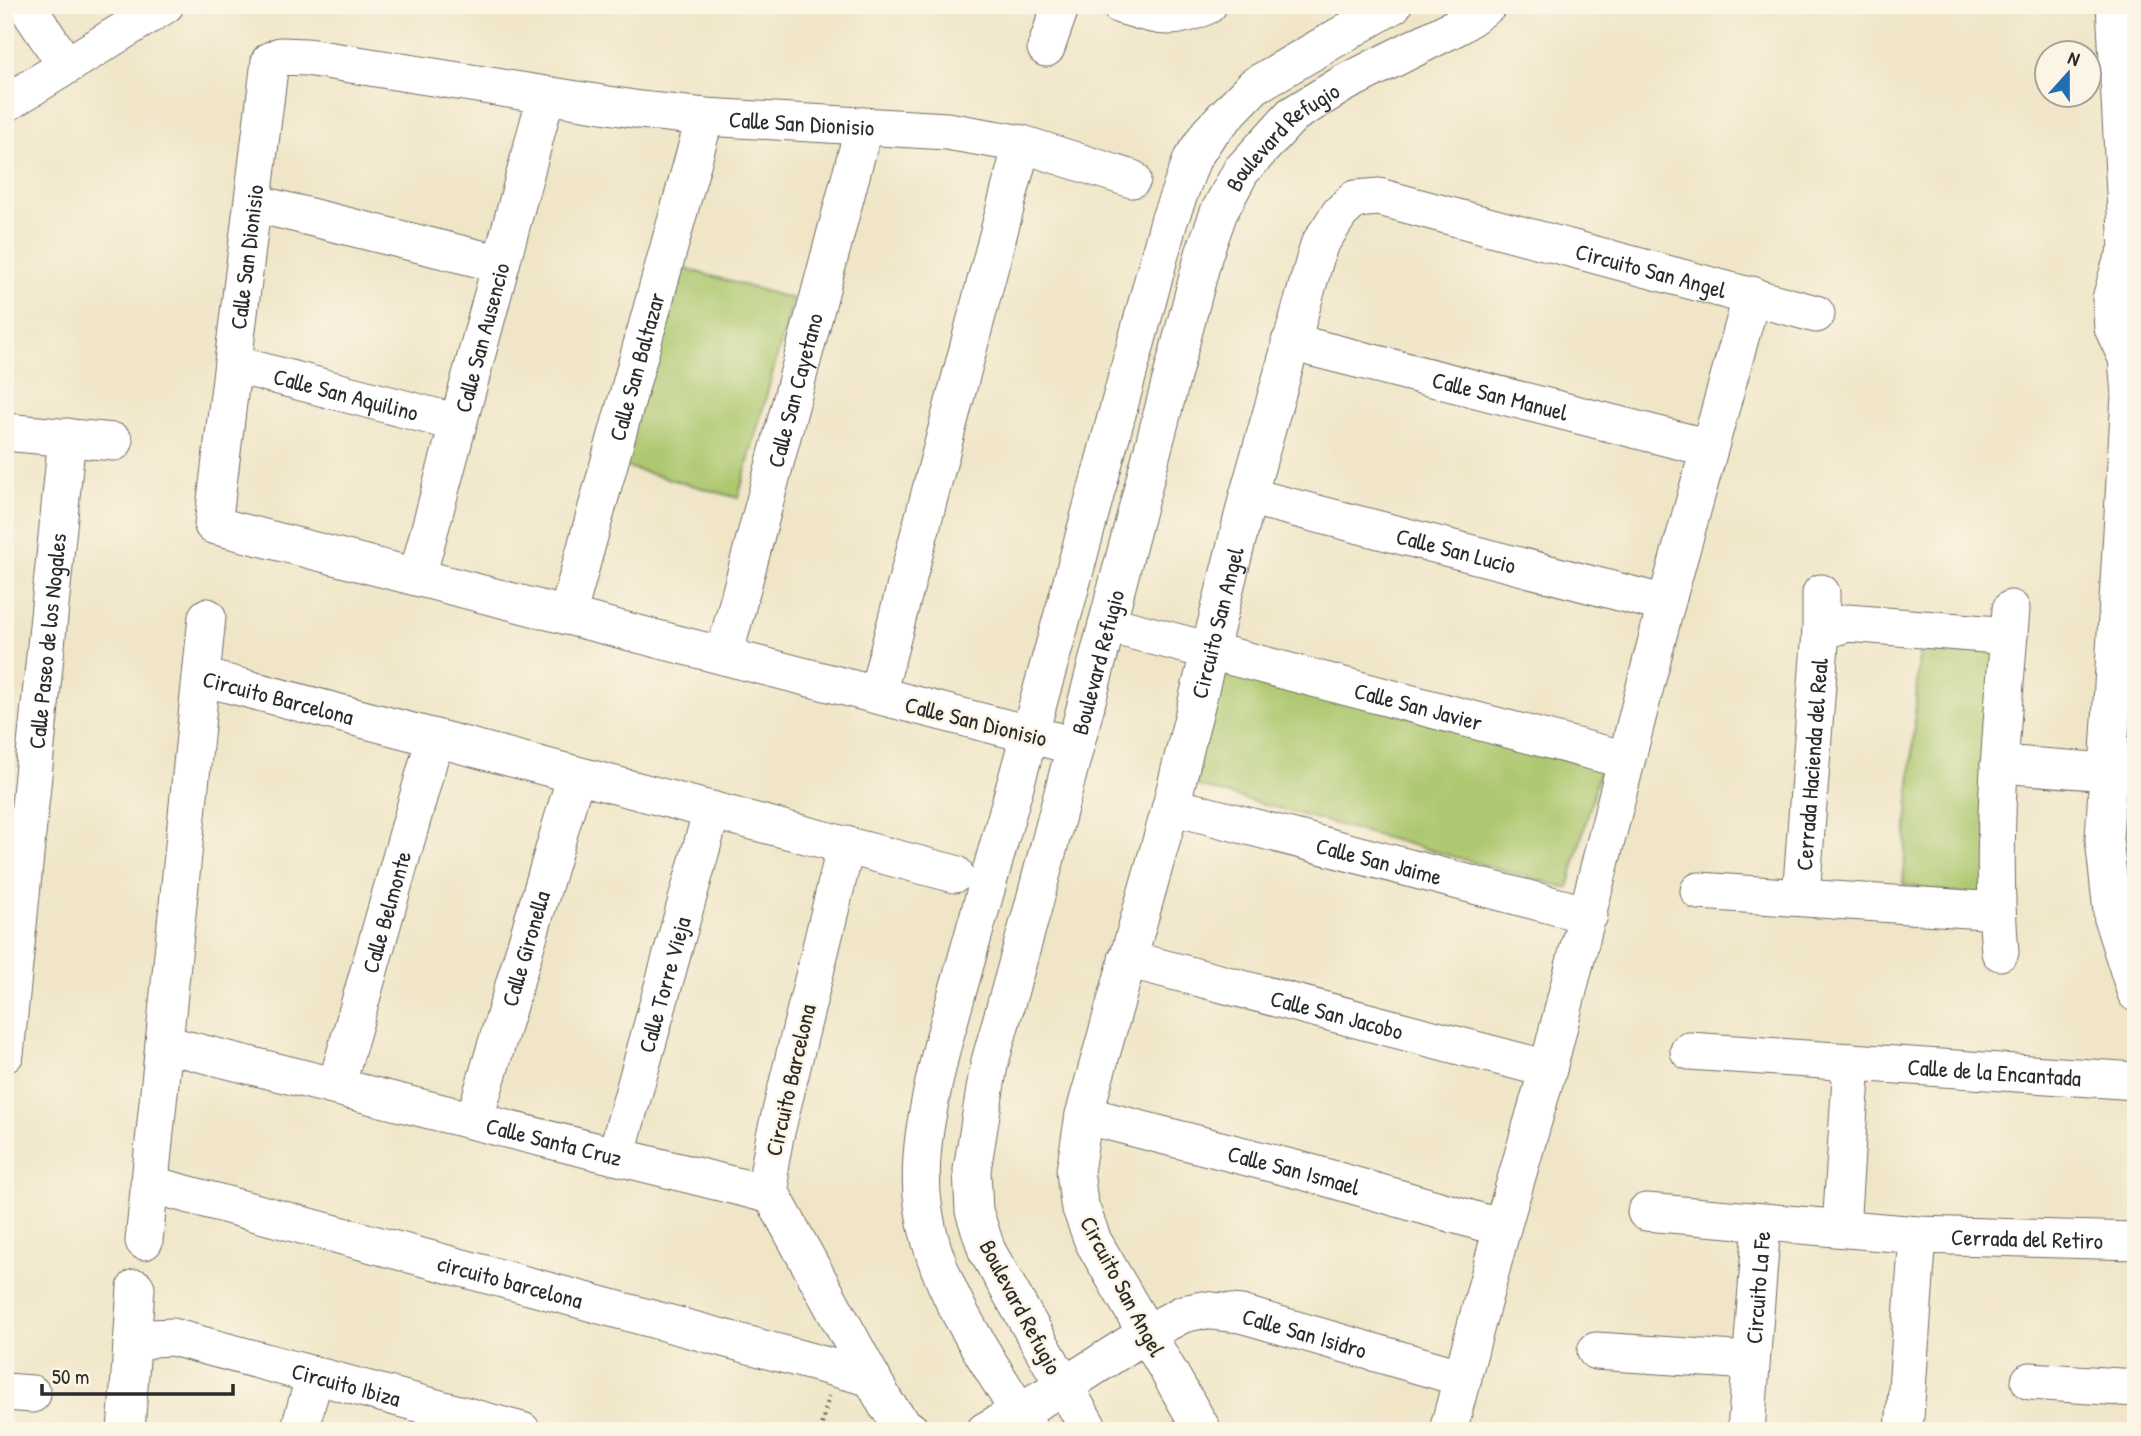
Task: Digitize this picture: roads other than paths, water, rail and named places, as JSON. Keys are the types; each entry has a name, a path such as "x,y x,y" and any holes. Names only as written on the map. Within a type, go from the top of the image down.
{"street":[{"path":"26,5 66,65"},
{"path":"5,104 165,5"},
{"path":"1046,48 1061,5"},
{"path":"1120,5 1152,15 1176,17 1208,5"},
{"name":"Boulevard Refugio","path":"1025,1422 954,1302 934,1255 923,1210 922,1157 929,1106 942,1047 1168,221 1192,159 1209,133 1254,86 1393,5"},
{"name":"Boulevard Refugio","path":"1090,1431 987,1251 974,1211 972,1170 989,1065 1204,254 1219,212 1241,171 1292,115 1343,85 1460,25 1488,5"},
{"path":"2115,5 2132,246 2119,270 2112,299 2113,328 2131,360 2121,773 2104,839 2113,921 2136,993"},
{"name":"Calle San Dionisio","path":"1075,746 213,525 270,61 280,56 307,57 546,96 705,117 947,131 1022,144 1132,179"},
{"name":"Calle San Ausencio","path":"417,577 546,96"},
{"name":"Calle San Baltazar","path":"567,616 705,117"},
{"name":"Calle San Cayetano","path":"724,656 864,126"},
{"path":"1209,133 1241,171"},
{"name":"Calle San Dionisio","path":"877,695 1022,144"},
{"name":"Circuito San Angel","path":"1203,1431 1093,1241 1079,1203 1075,1171 1084,1115 1171,806 1248,496 1319,245 1340,213 1355,200 1380,197 1816,314"},
{"path":"253,203 501,264"},
{"name":"Circuito San Angel","path":"1448,1431 1589,915 1666,604 1752,295"},
{"name":"Calle San Manuel","path":"1290,342 1709,448"},
{"name":"Calle San Aquilino","path":"233,364 458,423"},
{"path":"5,432 114,442"},
{"name":"Calle Paseo de los Nogales","path":"5,1054 12,912 67,437"},
{"name":"Calle San Lucio","path":"1248,496 1666,604"},
{"name":"Cerrada Hacienda del Real","path":"1801,897 1821,631 1821,593"},
{"path":"202,677 207,617"},
{"name":"Cerrada Hacienda del Real","path":"1821,631 1848,622 2010,623 1999,764 1996,907 2000,952"},
{"name":"Calle San Javier","path":"1107,624 1626,760"},
{"name":"Circuito Barcelona","path":"145,1241 202,677 955,874"},
{"name":"Calle Belmonte","path":"336,1087 435,738"},
{"path":"1999,764 2121,773"},
{"name":"Calle Gironella","path":"474,1121 576,775"},
{"name":"Calle San Jaime","path":"1171,806 1589,915"},
{"name":"Calle Torre Vieja","path":"616,1156 712,810"},
{"name":"Circuito Barcelona","path":"846,845 769,1169 772,1195 886,1404 911,1431"},
{"name":"Cerrada Hacienda del Real","path":"1699,891 1983,910 1996,907"},
{"name":"Calle San Jacobo","path":"1127,959 1548,1069"},
{"path":"164,1044 336,1087"},
{"name":"Calle de la Encantada","path":"1689,1051 2136,1082"},
{"path":"1841,1228 1852,1062"},
{"name":"Calle Santa Cruz","path":"336,1087 772,1195"},
{"name":"Calle San Ismael","path":"1084,1115 1314,1174 1502,1228"},
{"name":"circuito barcelona","path":"149,1184 872,1378"},
{"path":"1646,1212 1762,1223"},
{"name":"Circuito La Fe","path":"1746,1431 1762,1223 1918,1235"},
{"path":"1904,1431 1918,1235"},
{"name":"Cerrada del Retiro","path":"1918,1235 2136,1241"},
{"path":"126,1431 136,1288"},
{"name":"Calle San Isidro","path":"1147,1333 1183,1314 1202,1310 1221,1311 1241,1314 1463,1378"},
{"path":"985,1431 1025,1422 1064,1387 1147,1333"},
{"name":"Circuito Ibiza","path":"132,1346 152,1338 172,1337 316,1375 452,1422 522,1431"},
{"path":"1596,1351 1751,1361"},
{"path":"299,1431 316,1375"},
{"path":"2031,1381 2136,1388"}]}
